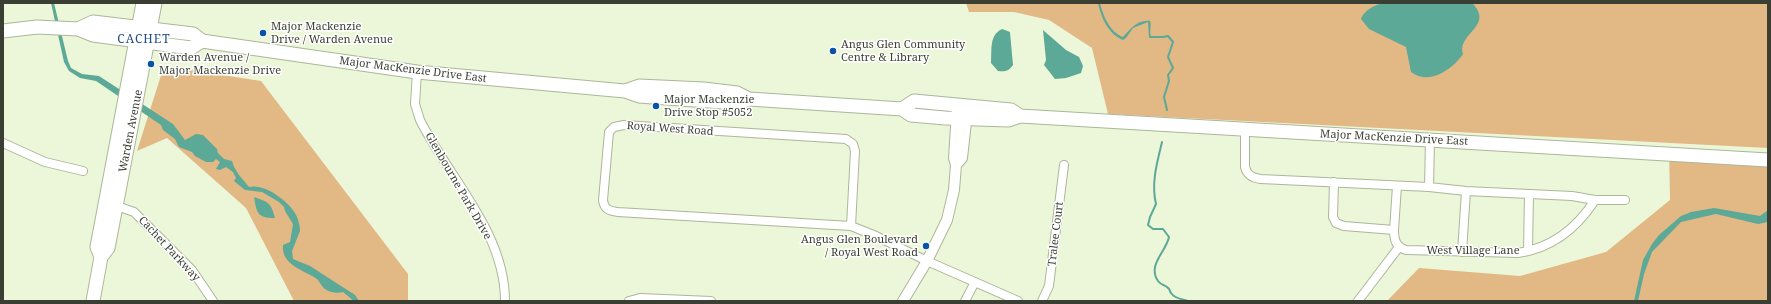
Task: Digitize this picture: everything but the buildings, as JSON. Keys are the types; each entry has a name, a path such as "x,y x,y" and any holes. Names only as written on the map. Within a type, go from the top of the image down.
{"main road":[{"name":"Warden Avenue","path":"93,301 101,257 108,248 117,206 143,35 143,3"},
{"name":"Warden Avenue","path":"101,257 97,247 143,35 155,3"},
{"name":"Major MacKenzie Drive East","path":"3,31 37,27 78,29 92,35 143,35 191,48 202,41 417,72 625,91 639,86 704,89 737,93 749,99 902,109 911,115 962,112 1009,120 1020,116 1768,160"}],"street":[{"name":"Glenbourne Park Drive","path":"417,72 415,104 420,120 483,223 501,268 505,301"},
{"path":"902,300 927,261 947,220 954,190 956,165 954,158 962,112"},
{"name":"Royal West Road","path":"851,226 854,151 853,144 846,139 624,125 614,127 609,132 603,200 604,206 607,210 612,212 851,226 1018,301"},
{"path":"1245,129 1245,167 1246,172 1253,178 1572,196 1595,200 1625,200"},
{"path":"1429,187 1430,140"},
{"path":"3,143 45,162 83,171"},
{"name":"Tralee Court","path":"1042,301 1049,286 1064,165"},
{"path":"1334,182 1333,217 1336,223 1344,226 1394,230"},
{"path":"1358,301 1399,247 1394,239 1397,186"},
{"path":"1462,252 1466,191"},
{"path":"1528,251 1530,194"},
{"name":"West Village Lane","path":"1399,247 1406,250 1462,252 1507,253 1528,251 1546,245 1570,230 1580,222 1595,200"},
{"name":"Cachet Parkway","path":"117,206 134,212 192,270 213,301"},
{"path":"965,301 975,282"},
{"path":"629,301 640,298 711,301"}],"shaded area":[{"path":"966,3 1768,3 1768,148 1108,114 1092,48 1049,20 1014,12 969,12"},
{"path":"164,66 261,81 408,274 408,301 294,301 246,208 167,138 137,151"},
{"path":"1669,147 1768,155 1768,301 1387,301 1419,268 1520,276 1606,252 1670,200"}],"water":[{"path":"51,3 54,3 71,68 82,74 99,76 173,124 185,140 196,134 203,135 217,149 218,153 224,159 232,161 239,175 249,187 255,186 268,190 281,198 295,213 299,224 300,231 292,251 293,259 310,266 355,295 359,301 354,301 343,292 336,293 327,290 317,279 289,262 283,252 283,245 290,242 293,224 284,207 279,202 262,192 245,190 234,181 236,178 233,172 226,167 220,170 216,169 220,162 216,159 213,162 206,162 195,156 192,152 179,147 175,139 163,130 161,125 96,81 80,78 69,71 64,62"},
{"path":"1098,3 1100,3 1108,23 1118,35 1123,37 1138,23 1150,21 1151,36 1164,36 1164,38 1149,38 1148,22 1133,28 1123,40 1113,34 1109,29 1101,14"},
{"path":"1382,3 1472,3 1478,11 1478,24 1465,40 1463,54 1459,60 1440,74 1425,77 1418,76 1411,72 1406,47 1369,29 1361,19 1367,11"},
{"path":"1002,29 1010,32 1013,65 1007,71 998,71 991,63 991,48 993,39"},
{"path":"1043,30 1066,50 1079,57 1083,66 1081,73 1066,78 1055,79 1044,65 1046,60"},
{"path":"254,197 268,203 275,218 261,216 259,214"},
{"path":"1714,208 1760,216 1768,210 1768,222 1758,224 1716,214 1681,222 1652,252 1644,274 1638,301 1634,301 1643,260 1659,235 1681,216 1691,212"}],"waterway":[{"path":"1163,37 1168,36 1173,42 1168,57 1173,68 1168,75 1169,81 1164,97 1167,110"},
{"path":"1162,142 1154,181 1156,204 1148,225 1153,229 1163,229 1169,237 1156,264 1155,275 1158,281 1169,288 1174,296 1188,301"}],"place":[{"name":"Major Mackenzie Drive / Warden Avenue","path":"263,33"},
{"name":"Angus Glen Community Centre & Library","path":"833,51"},
{"name":"Warden Avenue / Major Mackenzie Drive","path":"151,64"},
{"name":"Major Mackenzie Drive Stop #5052","path":"656,106"},
{"name":"Angus Glen Boulevard / Royal West Road","path":"926,246"}],"district":[{"name":"CACHET","path":"144,40"}]}
